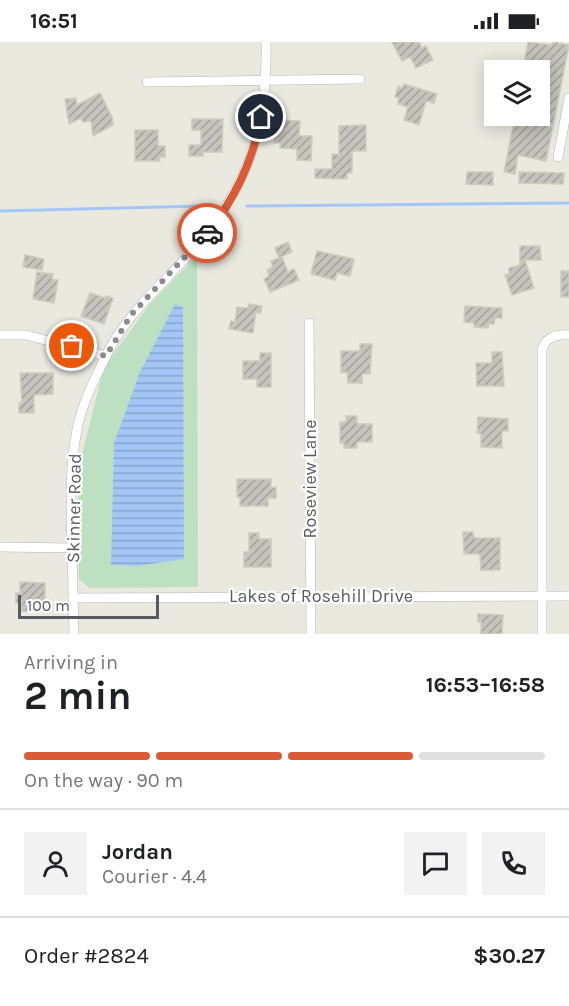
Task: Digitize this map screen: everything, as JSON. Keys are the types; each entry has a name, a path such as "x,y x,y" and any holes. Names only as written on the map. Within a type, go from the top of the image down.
{"street":[{"name":"Skinner Road","path":"74,634 70,492 77,429 106,356 131,315 184,259 225,210 241,180 258,135 267,80 266,42"},
{"path":"147,82 360,79"},
{"path":"558,157 569,98"},
{"name":"Roseview Lane","path":"309,324 311,634"},
{"path":"0,334 26,335 106,356"},
{"path":"543,634 543,350 544,344 550,338 569,335"},
{"path":"0,547 72,548"},
{"name":"Lakes of Rosehill Drive","path":"73,598 543,594 569,596"}],"green space":[{"path":"197,256 198,587 90,588 79,579 78,470 104,367 149,305"}],"water":[{"path":"175,304 183,307 184,559 137,566 111,565 114,443 140,372"}],"building":[{"path":"392,42 419,42 422,48 426,46 433,60 416,68 410,57 402,61"},
{"path":"528,42 552,45 553,42 569,45 546,161 518,155 515,174 504,172 513,126 550,126 550,60 525,60"},
{"path":"404,84 437,94 434,103 426,101 419,125 404,120 408,107 398,104 399,98 395,97 398,86 402,88"},
{"path":"100,93 112,117 113,125 93,136 91,121 83,122 81,118 69,124 65,99 76,98 77,105"},
{"path":"192,119 223,119 222,152 203,152 203,156 189,156 189,145 201,145 201,130 192,130"},
{"path":"275,120 300,121 299,136 312,136 311,161 297,160 297,149 280,148 280,143 274,143"},
{"path":"366,125 366,151 352,151 352,173 347,173 347,179 315,178 315,169 332,169 332,154 339,154 339,126"},
{"path":"135,130 158,130 158,146 165,146 165,157 159,157 160,161 135,161"},
{"path":"467,172 493,172 493,185 466,184"},
{"path":"519,172 564,173 563,184 519,183"},
{"path":"288,242 292,252 279,258 275,248"},
{"path":"520,246 540,246 541,260 525,260 534,288 512,295 505,275 509,274 509,268 520,265"},
{"path":"317,251 354,259 350,276 337,273 335,280 311,274"},
{"path":"25,255 44,259 42,270 23,267"},
{"path":"282,257 288,272 294,269 299,280 270,292 264,279 269,276 267,270 273,267 271,261"},
{"path":"561,271 569,271 569,297 561,297"},
{"path":"37,272 53,274 52,279 58,280 54,303 33,299"},
{"path":"90,293 113,298 104,324 81,316"},
{"path":"249,304 262,306 261,313 256,312 253,333 229,329 231,321 235,322 237,307 248,308"},
{"path":"465,306 502,308 502,318 495,318 494,324 489,324 488,328 474,327 474,323 464,322"},
{"path":"360,344 372,344 370,374 362,374 362,383 348,383 347,372 341,373 341,351 360,351"},
{"path":"492,352 502,352 504,386 477,386 476,363 492,363"},
{"path":"260,353 271,353 271,387 257,387 257,379 243,379 243,361 260,361"},
{"path":"20,373 53,373 53,394 34,395 34,413 19,413 19,403 22,403"},
{"path":"346,416 357,416 357,424 372,424 372,442 357,442 357,448 344,448 344,443 340,443 340,422 346,422"},
{"path":"478,417 508,419 508,431 502,431 502,448 481,447 481,434 477,433"},
{"path":"237,479 271,479 271,488 276,487 276,498 268,498 268,506 240,506 240,497 237,497"},
{"path":"463,532 473,532 474,538 500,538 500,570 481,570 480,554 464,554"},
{"path":"249,533 259,533 259,539 271,539 271,567 244,567 244,552 249,552"},
{"path":"20,582 45,583 45,604 30,603 30,612 21,611 22,603 16,603 16,593 20,593"},
{"path":"478,614 503,615 502,634 481,634"}],"waterway":[{"path":"247,206 569,203"},
{"path":"0,211 202,206"}],"way so far":[{"path":"72,346 106,356 131,315 207,233"}],"route":[{"path":"207,233 225,210 241,180 258,135 261,117"}]}
